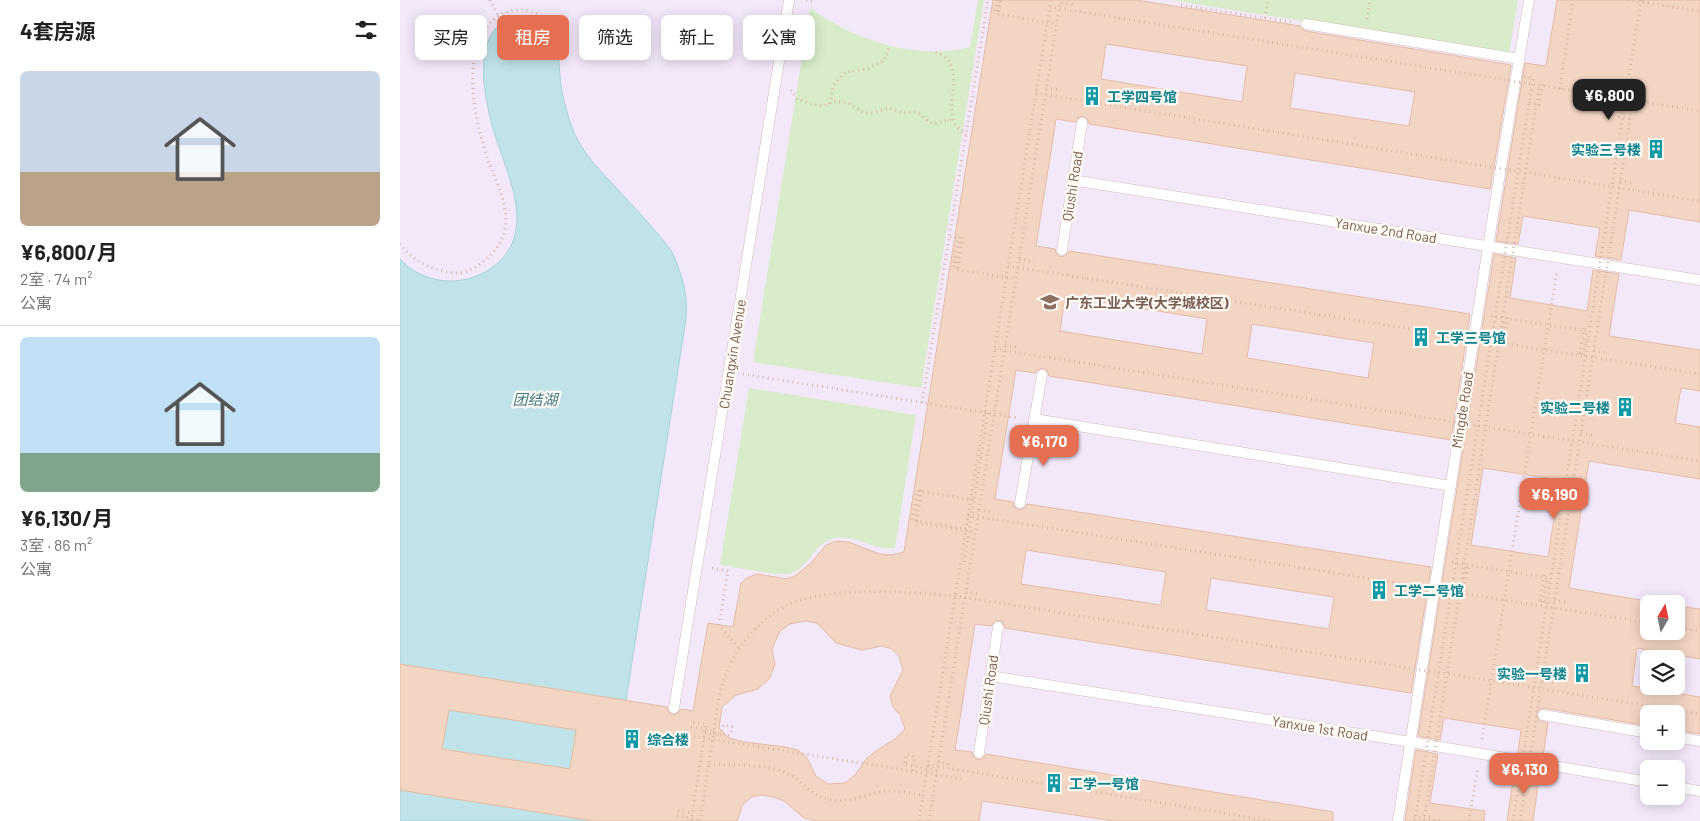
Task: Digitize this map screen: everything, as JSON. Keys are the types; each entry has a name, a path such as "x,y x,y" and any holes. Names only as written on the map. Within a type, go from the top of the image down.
{"lane":[{"name":"Chuangxin Avenue","path":"674,708 789,0"},
{"name":"Mingde Road","path":"1398,821 1488,246 1529,0"},
{"path":"1306,24 1519,59"},
{"name":"Qiushi Road","path":"1062,250 1082,123"},
{"name":"Yanxue 2nd Road","path":"1072,180 1700,280"},
{"path":"1020,503 1042,374"},
{"path":"1034,420 1451,486"},
{"name":"Qiushi Road","path":"979,753 998,627"},
{"name":"Yanxue 1st Road","path":"990,676 1411,742 1640,781"},
{"path":"1543,715 1640,731"},
{"path":"1685,738 1700,741"},
{"path":"1685,788 1700,791"}],"path":[{"path":"490,0 498,15 522,10 537,15"},
{"path":"806,0 812,1"},
{"path":"922,402 988,0"},
{"path":"999,0 994,12 1048,20"},
{"path":"999,0 999,12"},
{"path":"999,0 997,14 1057,24"},
{"path":"919,821 1051,0"},
{"path":"1265,18 1268,0"},
{"path":"1560,88 1573,0"},
{"path":"1628,0 1700,11"},
{"path":"1542,606 1572,440 1624,99 1641,1"},
{"path":"929,821 1060,3 1074,5"},
{"path":"1181,4 1306,24"},
{"path":"1050,7 1700,111"},
{"path":"400,244 409,255 433,270 458,274 474,269 492,256 502,240 506,220 501,192 478,122 473,71 482,34 497,16"},
{"path":"830,104 833,86 845,72 867,69 884,61 890,45"},
{"path":"936,52 947,59 953,69 952,111 955,124 966,135"},
{"path":"1415,821 1533,78 1521,76"},
{"path":"1529,103 1539,104 1542,84 1539,84 1539,86"},
{"path":"1443,821 1427,819 1427,821 1447,673 1462,593 1486,426 1502,343 1539,86"},
{"path":"790,88 797,99 808,104 823,106 836,101 850,104 864,113 873,113 889,108 901,113 917,112 933,124 944,120 954,120"},
{"path":"1046,88 1061,90"},
{"path":"1036,93 1700,201"},
{"path":"1520,821 1634,94 1647,97"},
{"path":"1624,99 1622,96 1619,117 1630,119"},
{"path":"1620,181 1633,183"},
{"path":"958,268 963,237 960,236 955,269 1016,279"},
{"path":"950,237 957,238 953,267 1006,276"},
{"path":"1469,821 1559,257"},
{"path":"1019,260 1034,262"},
{"path":"1008,266 1700,374"},
{"path":"1492,340 1504,342 1508,317 1510,317 1502,343"},
{"path":"1502,343 1505,318 1587,331 1584,356"},
{"path":"1578,355 1582,328 1584,328 1580,353 1606,353"},
{"path":"1005,345 1020,348"},
{"path":"994,349 1700,461"},
{"path":"743,374 1020,418"},
{"path":"964,562 988,413"},
{"path":"1581,433 1594,435"},
{"path":"917,521 922,490 920,490 915,523 975,532"},
{"path":"966,529 912,520 917,491 974,500"},
{"path":"979,510 993,512"},
{"path":"968,515 1640,622"},
{"path":"1452,589 1464,591 1470,564 1462,593"},
{"path":"1462,593 1466,565 1547,578 1542,606 1534,687 1513,821"},
{"path":"712,568 728,571 719,625 740,649"},
{"path":"1542,606 1542,575 1544,575 1540,600 1554,602 1567,602"},
{"path":"677,816 700,820 723,681 730,664 740,649 760,624 778,609 800,600 856,592 955,596 1700,714"},
{"path":"966,592 980,594"},
{"path":"1685,628 1700,631"},
{"path":"1542,681 1554,683"},
{"path":"691,821 706,724 692,722"},
{"path":"691,727 720,734 726,735 731,736 732,727 723,725 721,735 705,733"},
{"path":"720,734 721,726 731,728 729,742"},
{"path":"684,735 962,779"},
{"path":"915,765 917,756 908,754 906,765 937,770"},
{"path":"913,771 915,757 906,755 905,764 915,765 928,766 1273,821"},
{"path":"938,762 953,765"},
{"path":"708,764 746,766 783,771 797,779 808,790 820,797 834,800 850,800 888,791 923,796"},
{"path":"678,811 692,813"}],"shaded area":[{"name":"广东工业大学(大学城校区)","path":"400,0 1700,0 1700,821 400,821"}],"green space":[{"path":"978,0 984,0 921,388 753,362 802,60 815,60 815,15 809,15 810,8 846,30 886,45 928,51 949,51 970,47"},
{"path":"1171,0 1518,0 1509,54"},
{"path":"749,388 916,415 895,548 879,547 844,537 829,540 822,544 798,570 792,573 768,573 720,565"}],"water":[{"name":"团结湖","path":"496,27 497,60 558,60 562,92 575,135 599,169 671,250 683,283 686,300 686,319 607,821 400,821 400,259 420,274 437,280 454,281 472,278 487,271 499,262 511,247 516,230 517,212 514,193 489,111 483,71 484,60 487,60 487,45"}],"building":[{"path":"993,0 1136,0 1300,26 1305,31 1511,65 1490,189 1089,124 1084,116 1079,117 1075,122 1056,119 1036,246 1055,249 1060,257 1065,256 1069,251 1470,314 1451,440 1049,376 1047,370 1043,368 1035,373 1016,370 995,499 1013,502 1015,508 1019,510 1025,508 1027,504 1431,567 1411,693 1005,628 1003,622 996,620 991,626 975,624 955,750 972,752 973,756 978,760 982,759 986,754 1333,812 1333,821 1114,821 982,801 979,821 816,821 804,818 784,801 762,795 752,797 743,804 737,821 593,821 400,790 400,664 667,707 672,715 677,714 681,709 693,711 708,623 733,627 741,583 747,578 757,574 787,579 795,576 811,563 826,545 837,541 848,542 880,554 891,555 904,552","holes":["1106,44 1247,66 1242,102 1101,79","1295,73 1415,92 1409,126 1290,108","1065,296 1207,319 1202,354 1060,331","1252,324 1374,343 1368,378 1247,358","1026,550 1166,572 1161,605 1021,584","1211,578 1334,597 1329,629 1206,610","805,621 817,623 836,643 862,650 882,646 892,649 899,656 903,670 890,696 893,707 900,715 905,729 895,739 867,758 855,775 845,783 828,784 816,776 807,758 798,750 729,738 719,728 722,707 736,695 758,689 770,678 775,664 772,649 780,631 790,624","449,710 576,730 570,769 442,749"]},
{"path":"1557,0 1700,0 1700,222 1629,210 1621,260 1595,256 1600,228 1523,216 1518,244 1496,241 1525,63 1546,66"},
{"path":"1494,254 1516,258 1510,298 1587,311 1593,270 1619,274 1609,336 1700,350 1700,391 1681,388 1675,423 1700,427 1700,479 1589,461 1569,588 1640,600 1640,640 1685,640 1685,607 1700,609 1700,659 1685,656 1685,650 1648,650 1637,648 1632,686 1640,687 1640,695 1685,695 1700,697 1700,734 1685,732 1685,705 1640,705 1640,724 1544,708 1538,710 1536,714 1539,721 1548,723 1543,757 1518,753 1521,730 1444,718 1440,740 1418,736","holes":["1483,468 1560,480 1548,557 1471,545"]},
{"path":"1416,750 1438,754 1430,803 1485,811 1484,821 1405,821"},
{"path":"1515,767 1540,771 1533,821 1507,821"}],"place":[{"name":"工学四号馆","path":"1092,96"},
{"name":"实验三号楼","path":"1656,149"},
{"name":"广东工业大学(大学城校区)","path":"1050,302"},
{"name":"工学三号馆","path":"1421,337"},
{"name":"实验二号楼","path":"1625,407"},
{"name":"工学二号馆","path":"1379,590"},
{"name":"实验一号楼","path":"1582,673"},
{"name":"综合楼","path":"632,739"},
{"name":"工学一号馆","path":"1054,783"}]}
